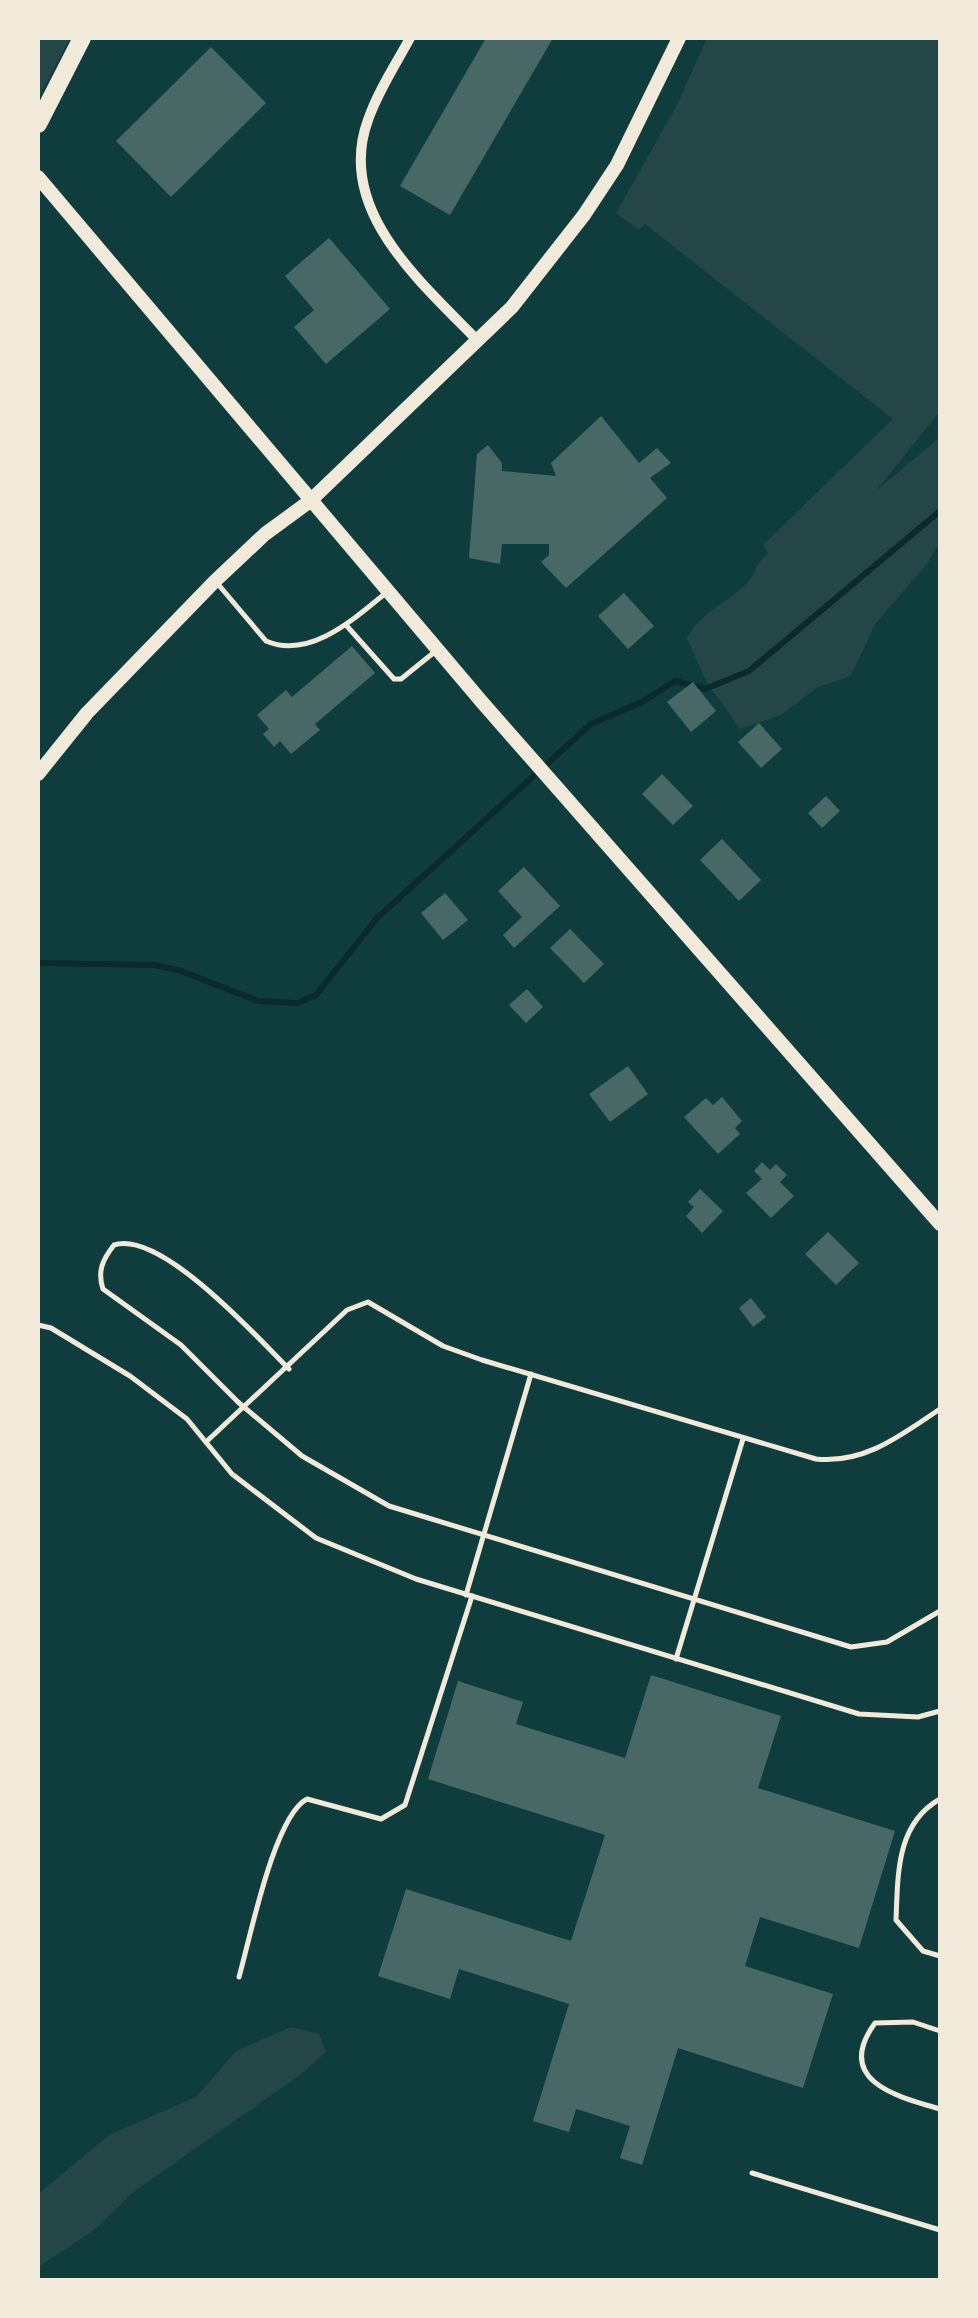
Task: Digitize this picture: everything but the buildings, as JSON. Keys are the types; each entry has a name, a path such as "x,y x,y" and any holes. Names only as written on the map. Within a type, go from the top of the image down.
{"highway":[{"path":"38,124 82,38"}],"main road":[{"path":"38,774 87,712 215,581 265,534 310,501 512,307 590,207 652,99 679,38"},
{"path":"38,177 437,650 940,1224"}],"street":[{"path":"410,38 368,119 360,150 362,181 372,214 389,242 477,340"}],"lane":[{"path":"215,581 266,641 277,646 295,646 346,625 388,592"},
{"path":"346,625 394,679 401,680 437,650"},
{"path":"289,1369 214,1295 136,1243 114,1245 100,1266 103,1288 181,1345 245,1408 302,1456 389,1506 851,1647 886,1642 940,1611"},
{"path":"206,1442 289,1369 348,1310 368,1302 443,1346 816,1459 850,1460 897,1438 940,1409"},
{"path":"38,1325 51,1328 130,1376 187,1419 232,1474 316,1538 469,1596 858,1714 918,1717 940,1711"},
{"path":"239,1977 282,1834 298,1804 307,1799 382,1819 405,1806 532,1374"},
{"path":"676,1659 743,1439"},
{"path":"940,1799 923,1809 899,1852 896,1920 923,1951 940,1956"},
{"path":"940,2031 914,2022 874,2023 862,2044 861,2059 865,2073 888,2094 940,2109"},
{"path":"752,2173 940,2230"}],"shaded area":[{"path":"38,38 70,38 38,99"},
{"path":"707,38 940,38 940,411 876,491 940,437 940,542 927,564 875,624 851,676 818,687 781,715 740,729 706,681 687,638 701,620 751,578 768,554 763,545 893,419 645,224 639,230 616,213 677,105"},
{"path":"291,2027 319,2034 326,2052 300,2075 136,2190 93,2231 38,2267 38,2194 109,2135 196,2097 236,2051"}],"waterway":[{"path":"38,963 155,965 258,1001 297,1003 316,995 377,918 591,724 642,702 675,681 705,689 749,671 940,511"}]}
